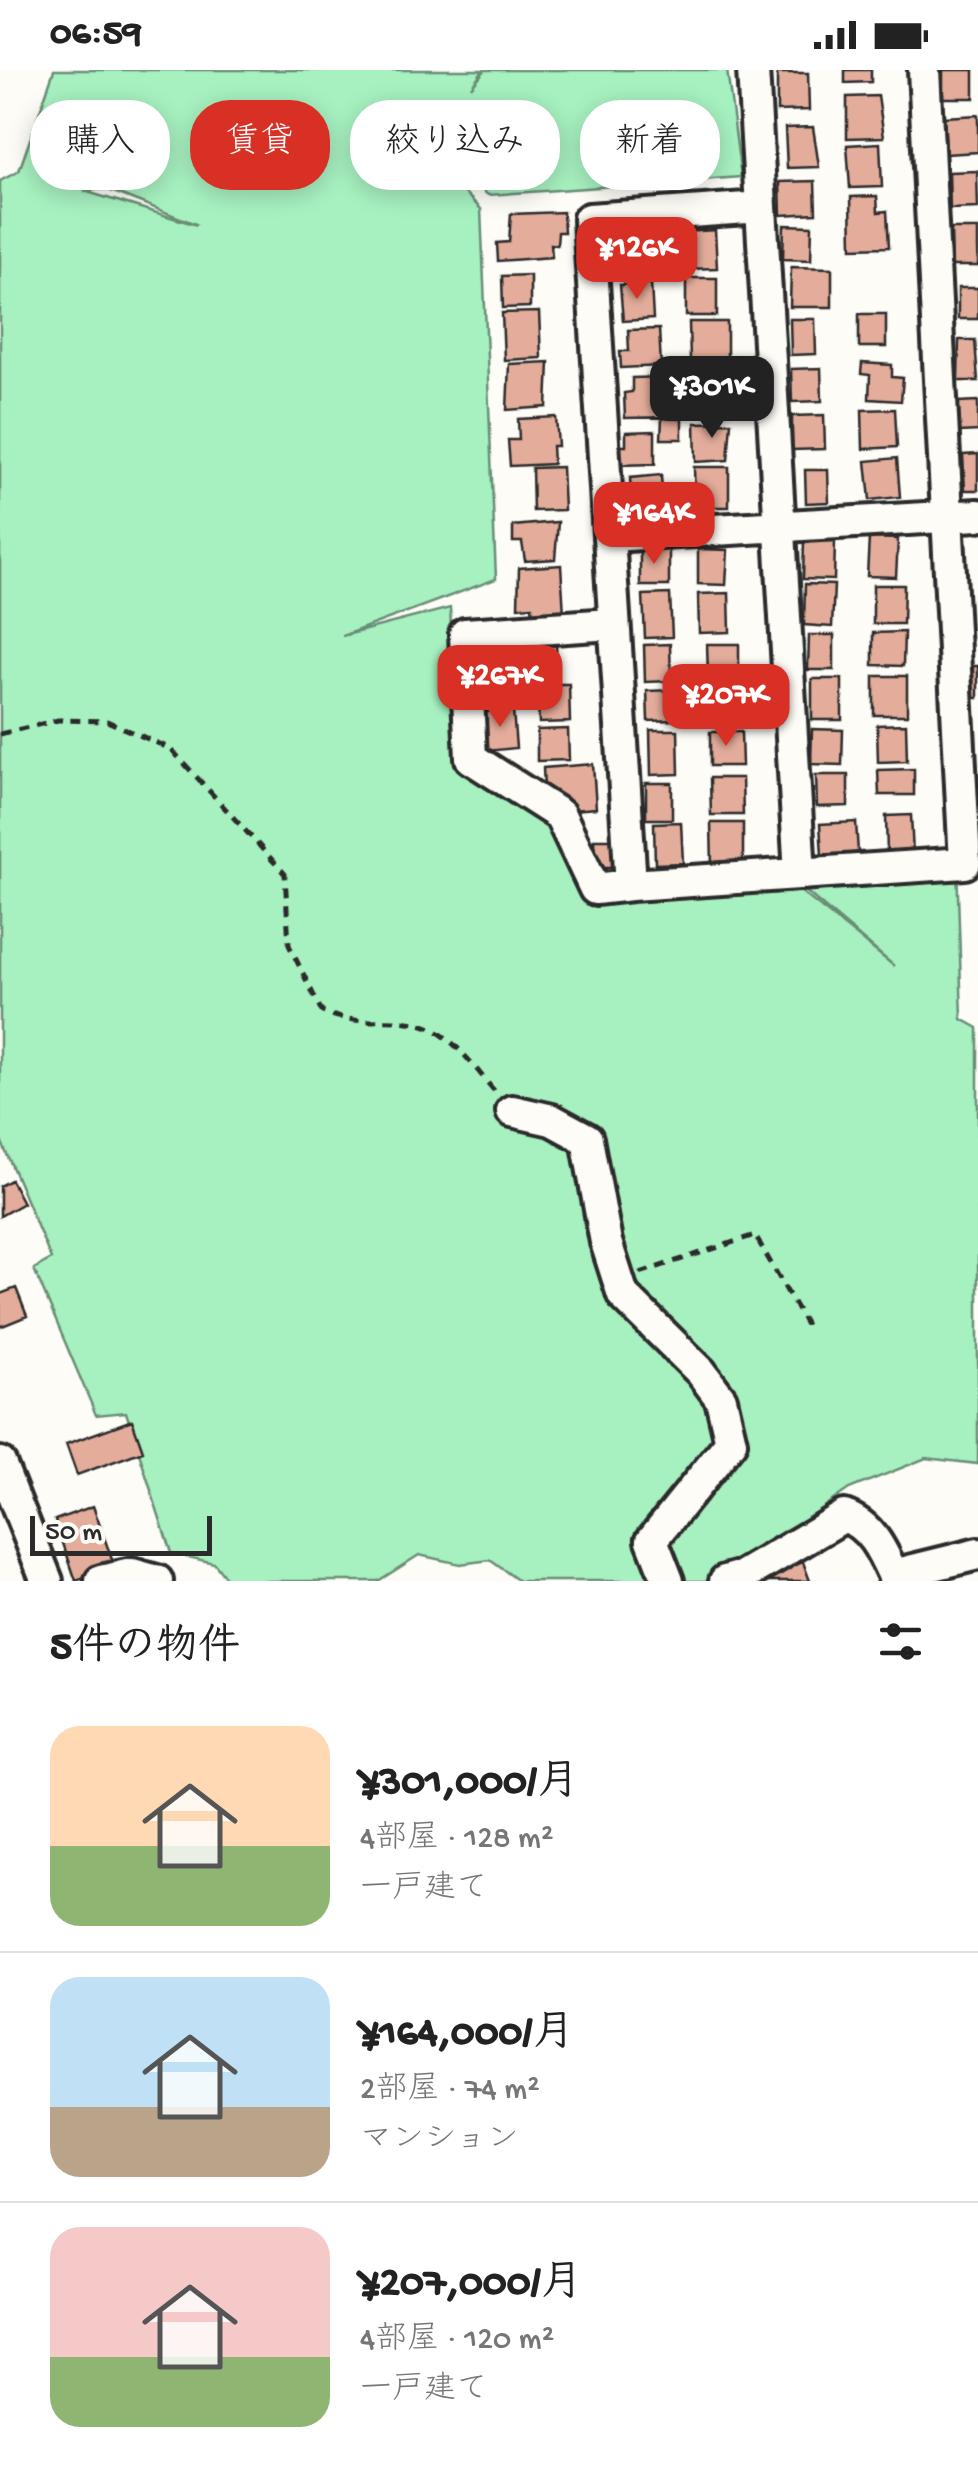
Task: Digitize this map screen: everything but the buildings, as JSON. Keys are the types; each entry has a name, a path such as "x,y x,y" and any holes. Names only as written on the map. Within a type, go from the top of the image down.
{"street":[{"path":"753,70 800,874"},
{"path":"612,624 465,634 470,758 560,815 595,889 965,862 924,70"},
{"path":"632,885 612,624 589,219 761,207"},
{"path":"609,536 978,515"},
{"path":"512,1111 552,1120 588,1139 606,1242 623,1295 701,1372 721,1399 731,1442 652,1540 668,1581"},
{"path":"0,1463 47,1581"},
{"path":"725,1581 743,1576 844,1516 858,1521 883,1550 895,1578 978,1554"},
{"path":"101,1581 132,1574 157,1581"}],"path":[{"path":"0,734 58,720 107,721 171,749 285,874 289,946 322,1012 354,1024 418,1023 451,1042 512,1111"},
{"path":"618,1280 755,1236 806,1326"}],"green space":[{"path":"54,70 483,70 471,87 485,70 727,70 741,177 720,178 720,100 580,100 580,188 560,190 560,100 350,100 350,190 462,190 481,209 496,579 342,636 450,608 459,765 561,819 589,892 780,875 894,966 797,884 957,863 962,1019 978,1028 978,1464 926,1458 849,1489 816,1512 823,1522 725,1581 519,1581 490,1560 460,1564 419,1555 378,1581 228,1581 214,1563 171,1553 126,1412 96,1415 34,1269 51,1259 0,1138 0,181 19,171 30,139 30,190 95,190 84,191 197,225 109,190 170,190 170,100 44,100"},
{"path":"482,190 558,190 488,195"}]}
